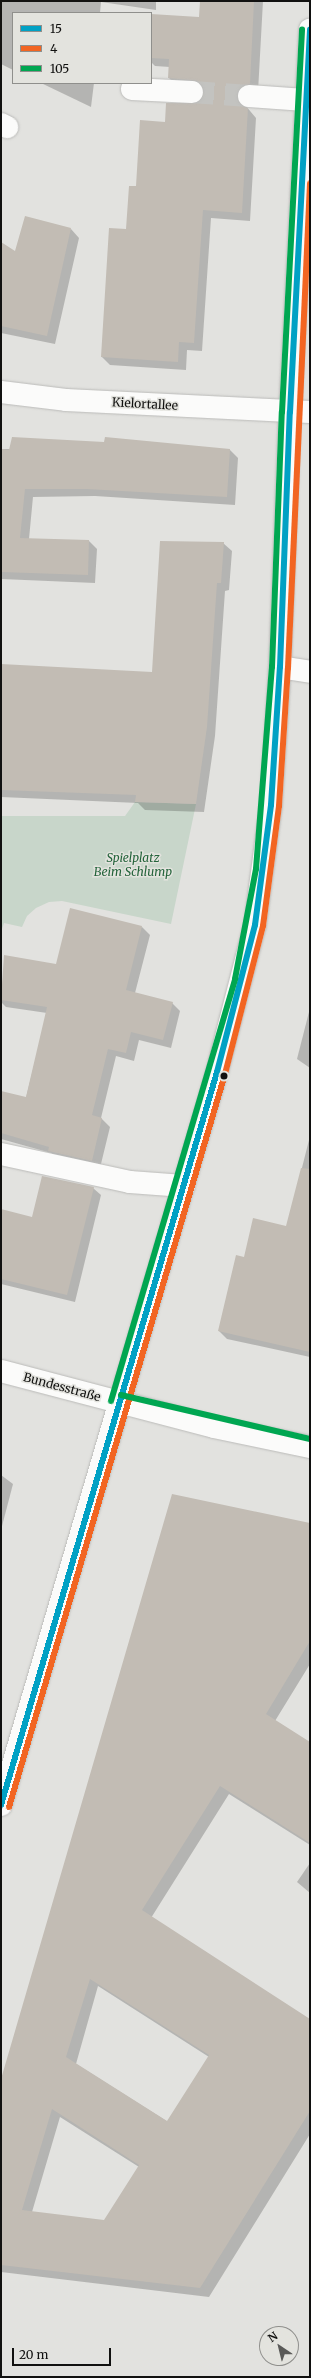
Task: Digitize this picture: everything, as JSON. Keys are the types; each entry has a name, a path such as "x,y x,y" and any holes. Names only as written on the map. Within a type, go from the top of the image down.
{"main road":[{"path":"1,1805 184,1186 243,981 255,925 270,812 300,412 306,100 310,30"},
{"path":"132,89 192,92"},
{"path":"249,96 306,100"},
{"name":"Kielortallee","path":"1,392 66,400 300,412"},
{"path":"280,667 310,672"},
{"path":"1,1154 130,1182 184,1186"},
{"name":"Bundesstraße","path":"1,1371 119,1403 310,1447"}],"green space":[{"name":"Spielplatz Beim Schlump","path":"135,802 196,804 171,924 62,901 49,902 36,908 27,916 22,927 4,923 1,932 1,816 125,816"}],"building":[{"path":"200,1 254,1 250,84 239,89 237,96 242,106 248,108 242,213 203,210 194,343 179,342 178,362 101,357 109,228 126,229 129,186 136,186 140,120 165,122 166,103 197,103 204,93 198,81 168,78 169,59 152,58 152,14 199,17"},
{"path":"25,216 71,228 47,336 1,326 1,242 15,251"},
{"path":"12,437 104,442 105,437 230,449 227,497 87,489 25,489 20,538 89,540 88,575 1,572 1,449 9,450"},
{"path":"160,541 224,542 221,583 217,583 207,727 196,804 135,802 136,795 1,790 1,664 152,672"},
{"path":"70,908 142,926 126,990 173,1002 163,1040 131,1032 126,1053 108,1049 92,1115 102,1118 92,1161 48,1151 49,1147 1,1133 1,1091 26,1097 47,1007 1,1000 4,955 56,964"},
{"path":"301,1168 310,1169 310,1352 218,1331 236,1255 244,1257 253,1218 286,1226"},
{"path":"42,1176 94,1187 67,1295 1,1279 1,1209 32,1217"},
{"path":"172,1494 310,1523 310,1641 266,1714 310,1742 310,1843 220,1786 142,1910 310,2019 310,2111 200,2288 1,2265 1,2079","holes":["90,1979 209,2055 167,2121 66,2057","52,2109 139,2165 104,2220 22,2210"]}],"tunnel":[{"path":"192,92 249,96"}],"transit line":[{"name":"105","path":"111,1401 235,979 256,869 272,667 282,412 302,30"},
{"name":"15","path":"1,1805 217,1072 255,925 271,805 280,667 290,412 310,30"},
{"name":"4","path":"9,1807 225,1074 263,926 279,806 288,668 310,183"},
{"name":"105","path":"121,1395 310,1439"}]}
